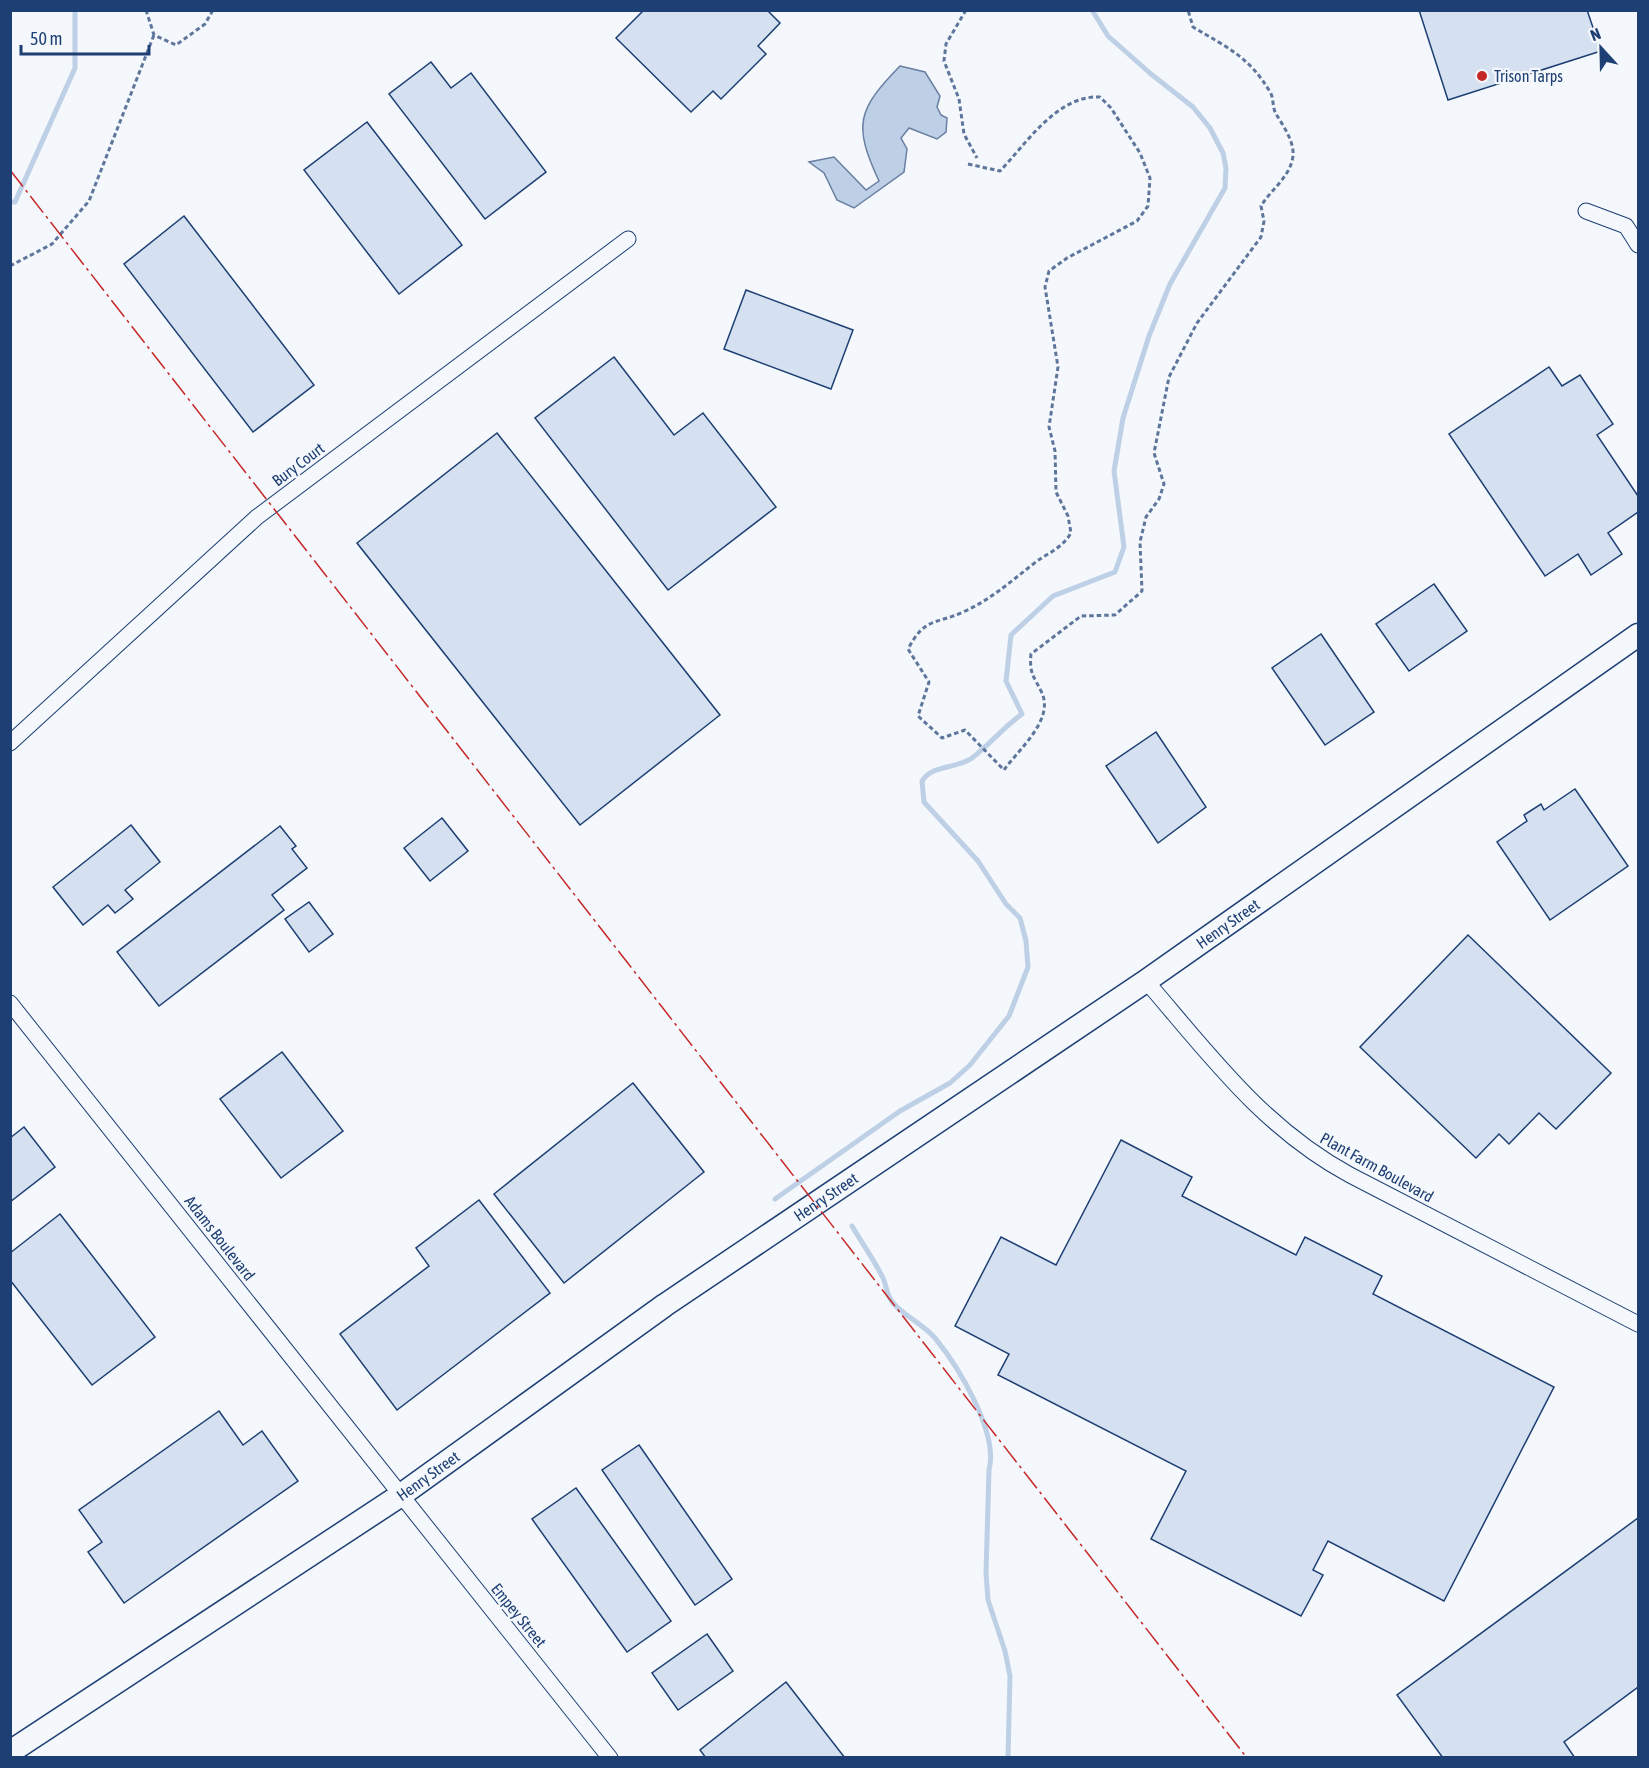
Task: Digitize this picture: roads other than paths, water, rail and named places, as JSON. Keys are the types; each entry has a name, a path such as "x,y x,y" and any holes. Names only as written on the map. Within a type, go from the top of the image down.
{"main road":[{"name":"Henry Street","path":"10,1752 401,1495 665,1305 1146,981 1638,635"}],"street":[{"path":"1586,211 1626,226 1638,245"},
{"name":"Bury Court","path":"10,743 257,518 628,239"},
{"name":"Plant Farm Boulevard","path":"1146,981 1251,1103 1307,1150 1350,1175 1638,1324"},
{"name":"Adams Boulevard","path":"10,1003 401,1495"},
{"name":"Empey Street","path":"401,1495 610,1758"}],"water":[{"path":"900,66 925,72 940,96 937,107 941,115 947,118 946,132 937,139 909,128 901,138 907,149 904,172 854,208 837,200 824,173 809,162 834,157 866,190 879,181 865,146 864,119 875,95"}],"waterway":[{"path":"10,202 15,202 75,68 75,10"},
{"path":"775,1199 900,1111 950,1083 970,1065 1009,1016 1028,967 1026,941 1020,918 1006,904 978,861 924,802 922,781 932,772 972,758 1022,714 1006,681 1011,635 1053,596 1115,572 1124,547 1114,471 1123,418 1149,336 1170,284 1225,188 1226,168 1223,153 1210,128 1193,107 1108,36 1092,10"},
{"path":"852,1226 879,1271 891,1300 897,1308 935,1338 955,1365 974,1401 988,1438 990,1455 986,1573 988,1600 1005,1651 1010,1676 1008,1758"}],"place":[{"name":"Trison Tarps","path":"1482,76"}]}
